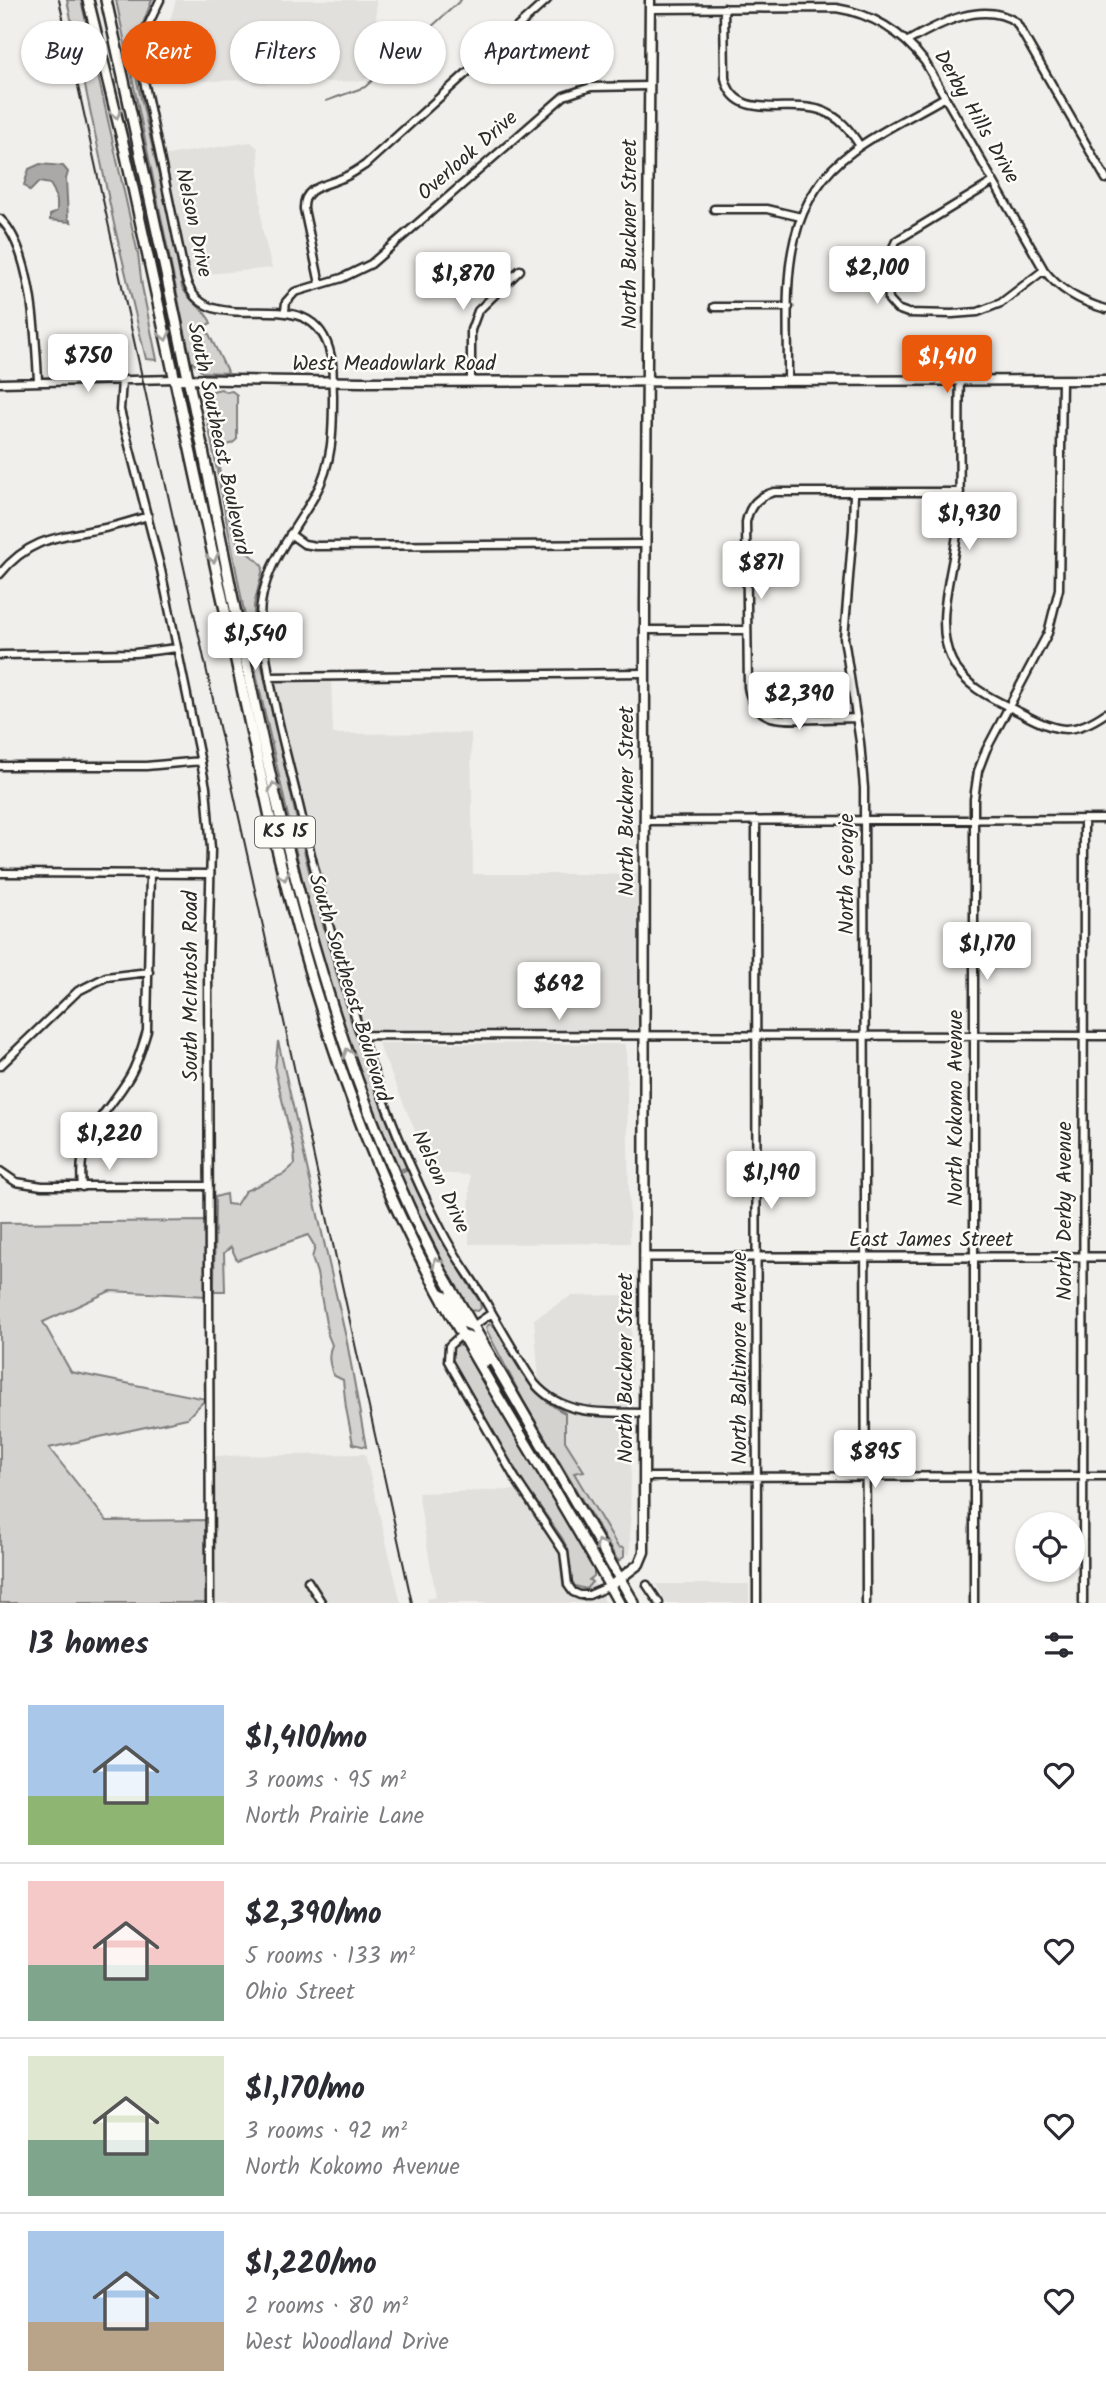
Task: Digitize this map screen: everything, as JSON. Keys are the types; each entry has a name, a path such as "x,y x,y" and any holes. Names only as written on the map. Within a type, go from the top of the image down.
{"main road":[{"name":"South Southeast Boulevard","path":"89,0 125,151 277,849 306,958 336,1054 372,1151 402,1220 439,1292 619,1603"},
{"name":"South Southeast Boulevard","path":"106,0 189,379 265,746 321,972 361,1091 396,1179 438,1266 634,1603"},
{"name":"North Buckner Street","path":"610,1586 642,1561 644,1552 645,544 650,5"},
{"name":"West Meadowlark Road","path":"175,379 646,383 1106,380"},
{"path":"439,1292 450,1299 463,1322 473,1326"},
{"path":"462,1334 474,1340 489,1365 499,1370"}],"street":[{"name":"Nelson Drive","path":"160,0 141,40 142,71 187,285 199,302 215,310 285,311 304,318 320,329 331,354 333,444 328,468 274,563 264,587 260,618 269,677 325,916 361,1035 393,1121 429,1204 454,1253 534,1384 559,1404 592,1412 644,1413"},
{"path":"320,284 304,209 304,202 310,192 342,179 365,165 547,0"},
{"name":"Derby Hills Drive","path":"650,5 847,9 879,20 908,41 925,62 1044,270 1071,296 1106,309"},
{"path":"908,41 972,8 987,6 1008,14 1016,22 1106,178"},
{"path":"724,8 725,78 734,98 752,106 819,109 844,124 860,146"},
{"name":"Overlook Drive","path":"285,311 290,295 299,290 342,278 371,264 564,96 591,87 649,86"},
{"path":"788,382 790,259 794,236 814,192 830,171 860,146 945,97"},
{"path":"993,182 896,241 886,262 889,300 897,309 908,313 978,312 1001,303 1044,270"},
{"path":"714,209 767,209 801,217"},
{"path":"0,219 11,231 18,245 33,316 38,382"},
{"path":"471,382 471,330 478,311 520,270"},
{"path":"714,307 789,307"},
{"name":"West Meadowlark Road","path":"0,383 175,379"},
{"name":"South McIntosh Road","path":"121,380 120,410 148,516 209,804 210,1603"},
{"path":"960,380 957,542 944,613 945,643 953,663 966,681 975,688 1044,726 1061,730 1081,727 1106,713"},
{"name":"North Kokomo Avenue","path":"974,1603 974,799 978,771 988,744 1048,633 1059,589 1062,527 1062,380"},
{"path":"856,718 773,718 756,707 748,687 747,517 762,496 774,492 960,492"},
{"name":"North Georgie","path":"854,492 844,638 863,766 866,1603"},
{"path":"0,574 13,558 41,541 148,516"},
{"path":"290,534 304,544 316,546 645,544"},
{"path":"645,630 747,630"},
{"path":"0,655 135,653 177,648"},
{"path":"269,677 645,673"},
{"path":"0,766 146,766 201,761"},
{"name":"North Derby Avenue","path":"1083,1603 1084,819"},
{"path":"644,821 1106,819"},
{"name":"North Baltimore Avenue","path":"756,820 757,1603"},
{"path":"0,873 210,874"},
{"path":"82,1187 80,1166 86,1141 92,1128 128,1079 141,1053 148,1024 150,873"},
{"path":"0,1066 78,991 106,977 149,972"},
{"path":"361,1035 1106,1035"},
{"path":"0,1171 21,1183 53,1187 209,1185"},
{"name":"East James Street","path":"644,1257 1106,1257"},
{"path":"473,1326 492,1313"},
{"path":"462,1334 449,1346 448,1361 515,1478 564,1552 568,1585 573,1592 580,1595 589,1595 610,1586"},
{"path":"644,1477 1106,1476"},
{"path":"308,1581 322,1603"},
{"path":"647,1585 659,1603"}],"shaded area":[{"path":"67,0 81,0 86,21 71,21"},
{"path":"116,0 152,0 144,21 121,21 121,24"},
{"path":"176,0 376,0 376,21 354,21 354,81 340,82 340,21 230,21 230,80 216,81 216,21 170,21"},
{"path":"85,84 100,84 138,254 157,360 146,359"},
{"path":"133,84 138,84 182,287 209,318 211,323 205,326 228,373 202,372 191,361"},
{"path":"251,142 258,148 262,229 272,268 185,276 161,156"},
{"path":"40,164 63,166 68,172 68,218 71,222 50,220 50,215 57,211 57,207 50,184 39,182 30,191 24,185 29,169"},
{"path":"221,389 237,395 237,439 220,451 219,469 229,514 240,546 263,568 254,605 254,627 318,909 359,1046 384,1114 412,1179 444,1242 480,1302 481,1308 478,1311 470,1310 453,1282 400,1176 401,1172 406,1170 400,1170 378,1119 343,1027 314,932 255,669 205,408 204,397 208,392"},
{"path":"331,676 333,734 471,733 473,874 638,874 638,1027 631,1030 365,1029 315,876 269,677"},
{"path":"278,1041 347,1342 366,1447 353,1444 343,1380 333,1375 329,1356 332,1345 312,1258 315,1247 308,1235 237,1260 231,1247 224,1253 225,1291 214,1291 215,1197 226,1194 227,1204 236,1205 245,1191 284,1174 295,1164 275,1070"},
{"path":"378,1043 626,1044 630,1243 469,1244 470,1175 433,1173"},
{"path":"206,1221 206,1296 110,1291 43,1322 71,1372 206,1399 187,1418 49,1448 107,1521 206,1520 209,1603 0,1603 0,1223"},
{"path":"630,1295 630,1555 617,1551 566,1469 583,1468 566,1442 566,1400 539,1380 534,1319 571,1296"},
{"path":"490,1324 494,1326 532,1387 541,1397 565,1413 565,1441 584,1471 574,1473 618,1547 624,1548 624,1557 618,1561 523,1400 487,1331 486,1327"},
{"path":"459,1345 464,1348 594,1569 594,1576 589,1580 592,1582 586,1589 575,1586 572,1581 568,1550 562,1538 524,1484 456,1369 451,1356 452,1347"},
{"path":"365,1454 401,1603 210,1603 211,1456"},
{"path":"539,1489 606,1603 427,1603 426,1599 436,1597 418,1493"},
{"path":"656,1584 749,1584 749,1603 666,1603"}],"waterway":[{"path":"326,101 365,87 461,0"}],"railway":[{"path":"59,0 412,1603"}]}
